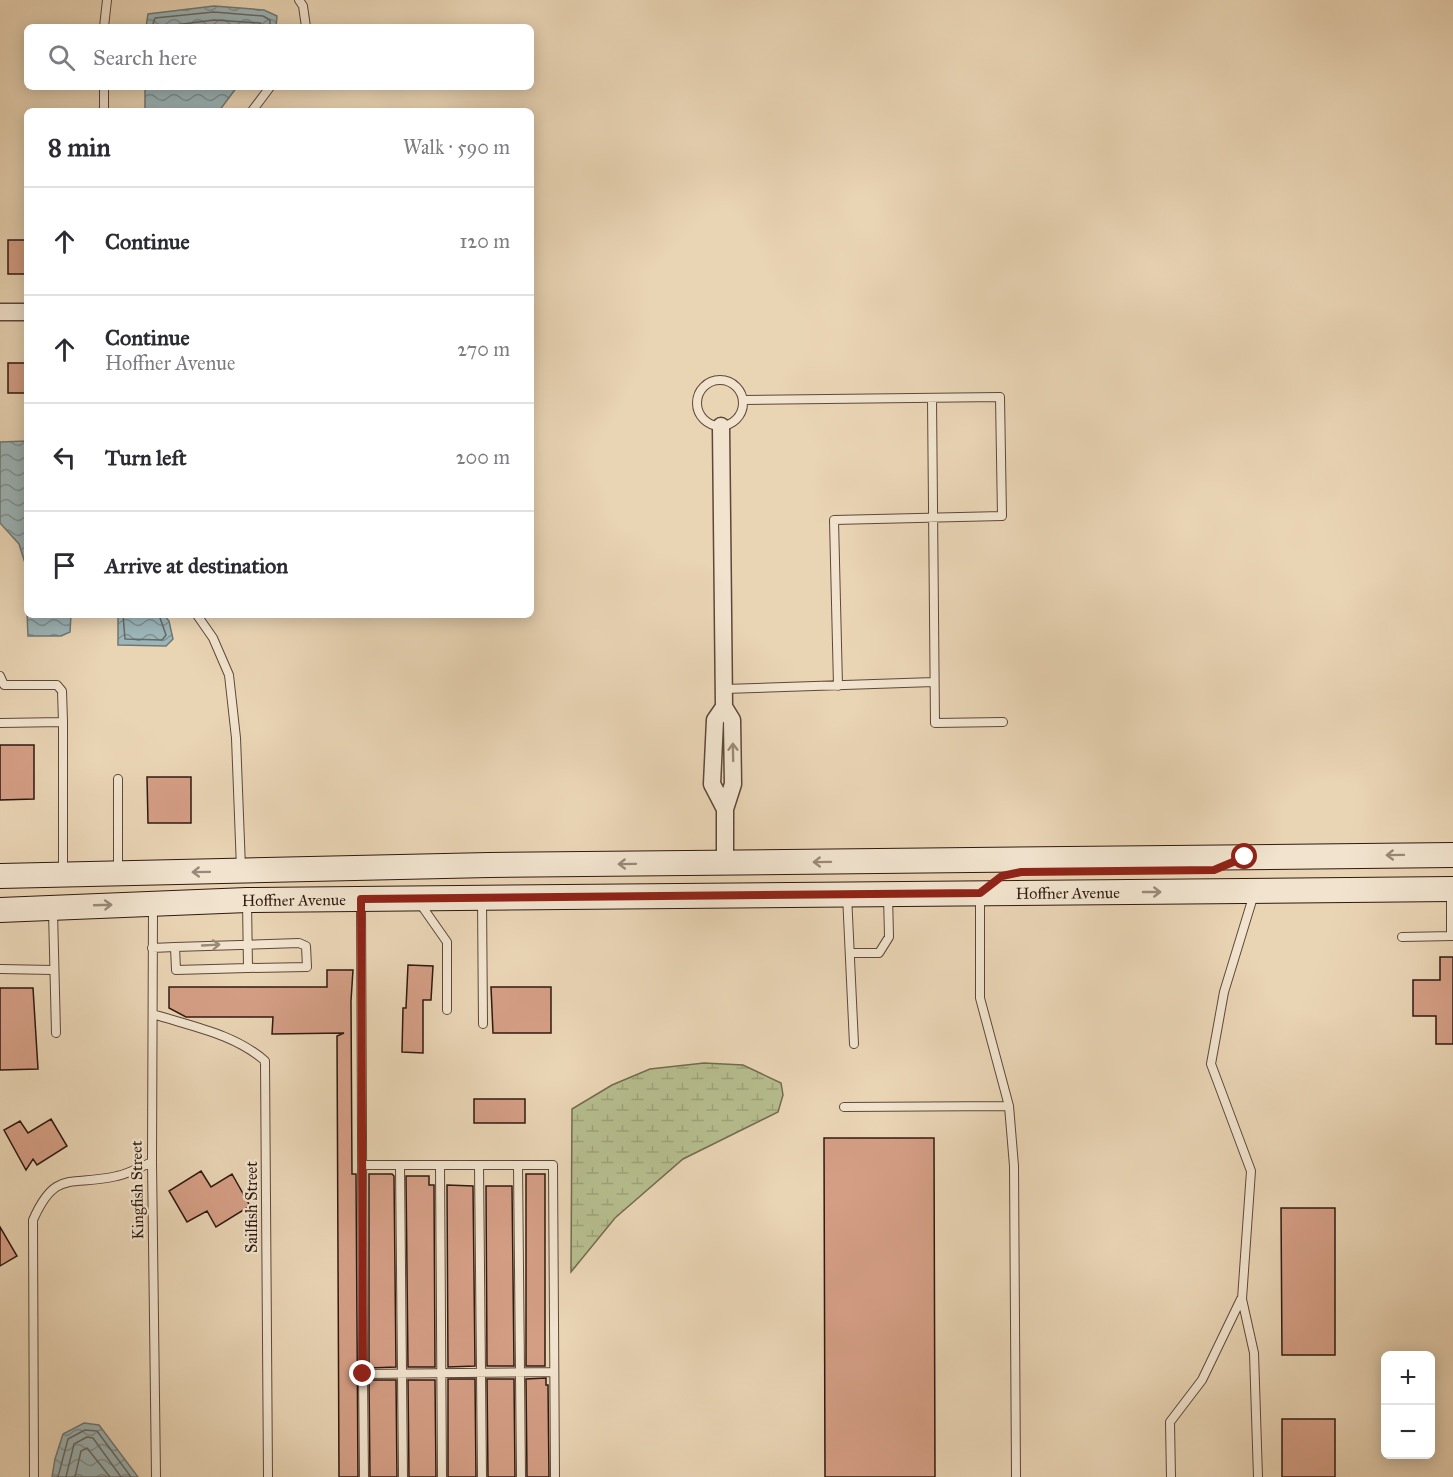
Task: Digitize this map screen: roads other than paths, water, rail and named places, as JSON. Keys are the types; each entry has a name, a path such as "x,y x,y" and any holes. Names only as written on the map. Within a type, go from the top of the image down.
{"main road":[{"name":"Hoffner Avenue","path":"0,876 437,866 1453,855"},
{"path":"980,893 1002,876 1021,872 1214,870 1245,857"},
{"path":"847,895 852,883 861,876 880,872 946,872 970,868 991,860"},
{"path":"247,900 268,881 405,878 437,866"},
{"path":"153,904 173,894 212,893 233,883 241,871"},
{"name":"Hoffner Avenue","path":"0,910 247,900 1452,889"}],"street":[{"path":"0,312 24,312"},
{"path":"721,426 724,707 732,720 733,784 725,809 725,863"}],"lane":[{"path":"104,24 107,0"},
{"path":"298,0 303,6 306,24"},
{"path":"104,90 104,108"},
{"path":"254,108 268,90"},
{"path":"722,379 736,386 743,400 740,414 735,420 721,426 706,422 700,417 696,402 701,388 707,383 722,379"},
{"path":"932,398 935,723 1003,722"},
{"path":"743,400 1000,398 1002,516 834,520 838,686"},
{"path":"199,618 213,638 229,675 236,738 241,871"},
{"path":"0,676 4,685 57,685 62,691 63,874"},
{"path":"724,689 934,682"},
{"path":"0,723 63,722"},
{"path":"118,779 118,873"},
{"path":"1402,936 1452,936 1452,889"},
{"path":"1255,891 1224,992 1211,1064 1251,1171 1242,1299 1254,1353 1258,1477"},
{"path":"980,893 980,998 1009,1106 1014,1167 1016,1477"},
{"path":"850,953 879,953 889,937 888,894"},
{"path":"847,895 854,1044"},
{"path":"482,898 483,1024"},
{"path":"361,899 364,1477"},
{"path":"247,900 248,968"},
{"path":"416,900 447,942 447,1010"},
{"name":"Kingfish Street","path":"153,904 152,1162 156,1477"},
{"path":"53,907 56,1033"},
{"path":"152,948 175,947 247,944 299,943 306,946 307,967 176,970 175,947"},
{"path":"0,969 53,970"},
{"name":"Sailfish Street","path":"153,1014 232,1040 250,1048 265,1061 268,1477"},
{"path":"844,1107 1009,1106"},
{"path":"34,1477 33,1220 43,1197 61,1182 118,1176 152,1162"},
{"path":"363,1165 553,1165 555,1477"},
{"path":"400,1165 403,1477"},
{"path":"440,1165 442,1477"},
{"path":"479,1165 482,1477"},
{"path":"518,1165 521,1477"},
{"path":"1171,1477 1170,1422 1202,1380 1242,1299"},
{"path":"363,1374 554,1372"}],"water":[{"path":"214,6 264,10 277,16 276,24 146,24 148,14"},
{"path":"145,90 235,90 221,108 145,108"},
{"path":"24,441 24,560 19,544 0,523 0,442"},
{"path":"27,618 71,618 70,632 61,636 28,636"},
{"path":"118,618 166,618 169,621 173,639 166,646 118,645"},
{"path":"84,1423 99,1425 138,1477 52,1477 63,1434"}]}
